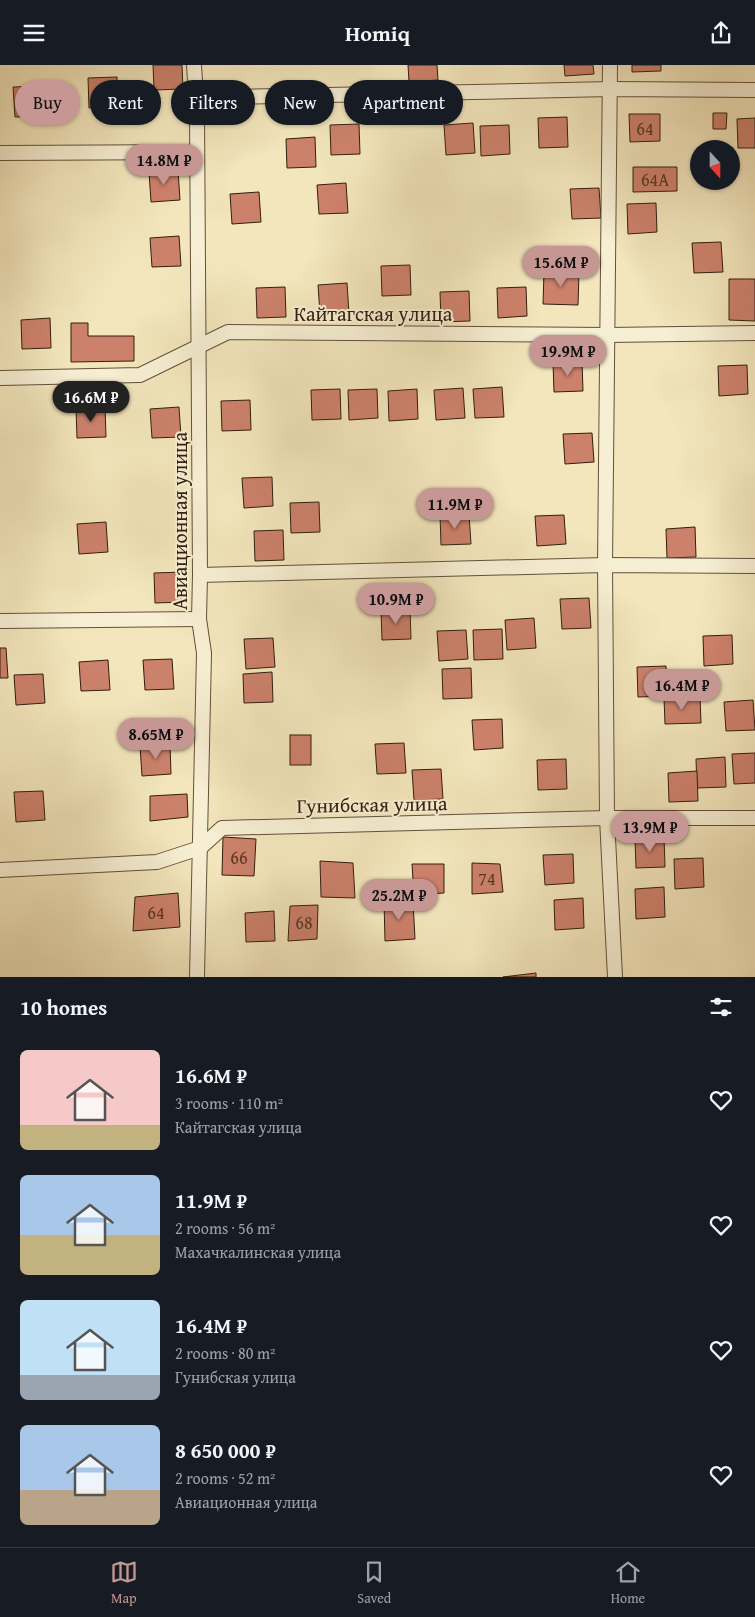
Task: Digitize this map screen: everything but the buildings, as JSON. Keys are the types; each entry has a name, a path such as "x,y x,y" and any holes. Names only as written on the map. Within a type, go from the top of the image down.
{"street":[{"name":"Авиационная улица","path":"194,65 195,80"},
{"path":"610,65 605,565 607,818 616,977"},
{"path":"255,97 611,89 755,90"},
{"name":"Авиационная улица","path":"197,125 199,619 204,653 197,977"},
{"path":"0,153 196,151"},
{"name":"Кайтагская улица","path":"0,377 140,375 228,332 608,335 755,333"},
{"path":"200,575 605,565 755,566"},
{"path":"0,621 199,619"},
{"name":"Гунибская улица","path":"0,870 157,862 200,848 222,828 607,818 755,818"}]}
